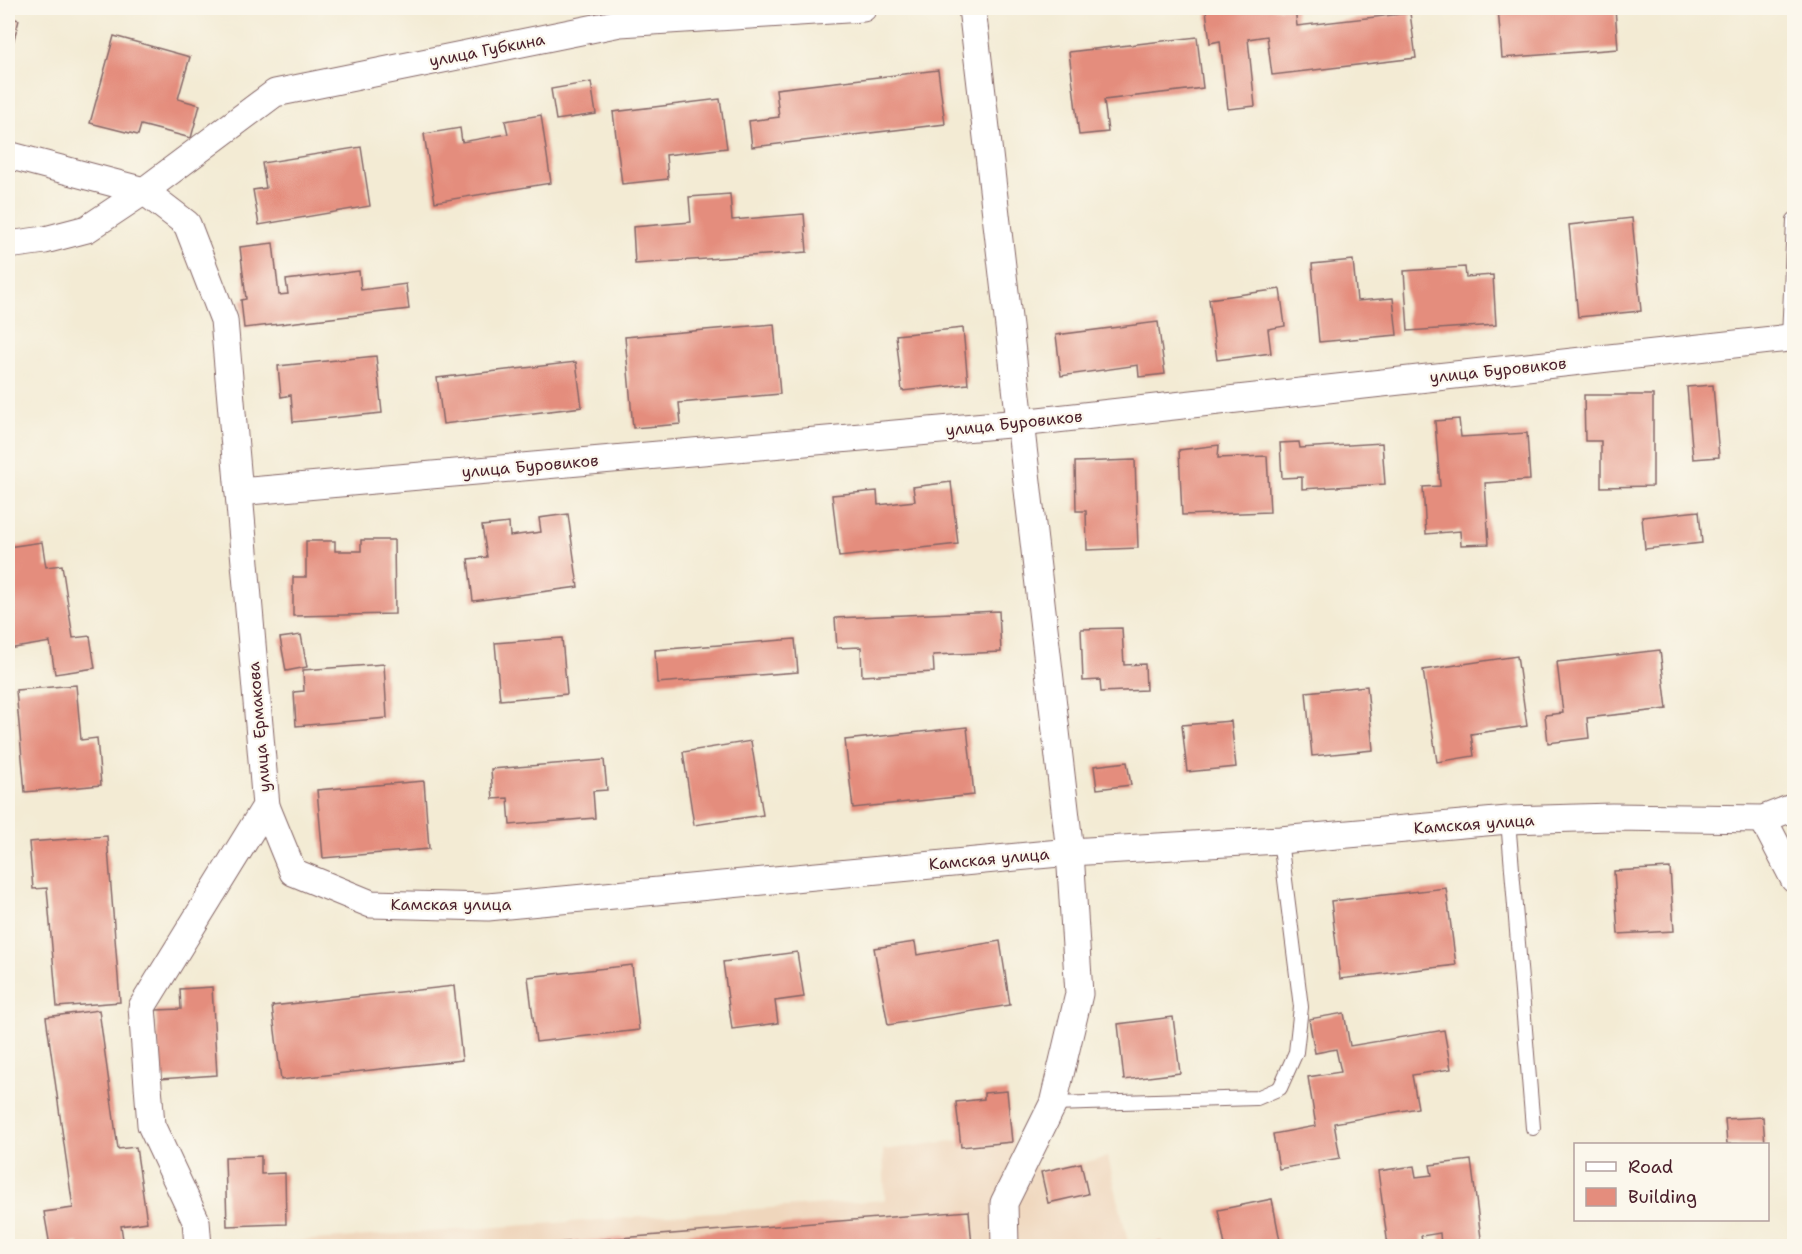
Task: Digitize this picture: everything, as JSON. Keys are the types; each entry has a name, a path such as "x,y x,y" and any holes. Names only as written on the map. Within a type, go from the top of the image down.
{"street":[{"path":"591,8 620,23"},
{"name":"улица Губкина","path":"144,191 275,93 620,23 863,8"},
{"path":"972,8 1070,852 1079,994 1053,1104 1004,1203 1005,1246"},
{"name":"улица Ермакова","path":"8,155 144,191 187,224 224,320 266,806 142,1007 151,1125 196,1221 198,1246"},
{"path":"8,245 45,240 87,229 144,191"},
{"name":"улица Буровиков","path":"239,492 1020,423 1789,338"},
{"name":"Камская улица","path":"266,806 293,872 371,904 488,907 1070,852 1280,840 1508,820 1612,817 1763,819"},
{"path":"1794,807 1763,819 1794,879"}],"lane":[{"path":"1789,338 1794,220"},
{"path":"1508,820 1533,1128"},
{"path":"1053,1104 1257,1098 1280,1088 1296,1052 1301,1007 1280,840"}],"shaded area":[{"path":"960,1140 961,1147 1012,1142 1041,1172 1108,1157 1129,1246 227,1246 885,1200 883,1150"},
{"path":"1794,1238 1794,1246 1694,1246"}],"building":[{"path":"1295,8 1297,26 1410,13 1416,58 1272,75 1267,36 1248,39 1255,106 1228,109 1220,41 1210,43 1206,10"},
{"path":"1410,8 1442,8 1442,9 1410,13"},
{"path":"1498,8 1615,8 1618,49 1502,58"},
{"path":"8,17 19,20 8,62"},
{"path":"114,36 190,57 178,99 200,105 191,138 141,125 138,135 90,123"},
{"path":"1197,37 1203,88 1104,100 1108,132 1079,135 1069,52"},
{"path":"938,70 945,124 752,147 749,121 779,117 776,89"},
{"path":"591,82 596,114 556,120 551,89"},
{"path":"720,99 727,148 666,155 668,179 622,184 613,112"},
{"path":"541,115 551,183 435,202 424,134 460,128 462,142 508,134 505,121"},
{"path":"361,147 370,206 259,225 253,190 266,188 262,163"},
{"path":"730,194 732,220 804,214 807,252 635,264 633,227 691,222 689,197"},
{"path":"1632,218 1641,311 1578,317 1569,225"},
{"path":"273,243 279,295 288,294 286,280 359,271 361,290 406,284 409,309 244,328 241,300 246,299 240,247"},
{"path":"1353,260 1357,301 1393,298 1397,335 1319,342 1312,264"},
{"path":"1465,267 1466,277 1493,275 1496,325 1408,331 1404,271"},
{"path":"1280,289 1285,326 1268,329 1271,353 1217,360 1209,299"},
{"path":"1158,322 1165,374 1139,377 1138,365 1061,376 1056,335"},
{"path":"774,324 780,394 679,403 681,424 633,428 625,337"},
{"path":"963,328 968,384 902,391 896,335"},
{"path":"376,356 382,413 293,422 291,395 281,397 278,366"},
{"path":"576,362 582,407 443,424 437,378"},
{"path":"1713,385 1719,457 1693,459 1687,387"},
{"path":"1584,395 1653,395 1653,486 1601,487 1601,441 1585,441"},
{"path":"1459,419 1461,437 1527,433 1530,480 1485,483 1489,544 1461,545 1460,531 1426,534 1423,487 1440,486 1435,421"},
{"path":"1299,442 1300,448 1382,443 1385,484 1302,489 1302,477 1282,478 1280,443"},
{"path":"1219,445 1218,458 1267,456 1270,512 1182,515 1179,450"},
{"path":"1135,460 1138,548 1087,550 1086,511 1076,511 1075,462"},
{"path":"951,482 958,544 839,557 832,495 877,491 878,505 915,501 913,487"},
{"path":"1699,511 1702,543 1645,549 1642,517"},
{"path":"568,514 578,587 473,601 468,559 487,557 482,526 509,523 510,536 541,532 539,518"},
{"path":"361,540 394,540 395,614 293,616 293,577 306,577 306,541 335,541 335,551 361,551"},
{"path":"42,542 46,567 62,565 73,638 90,636 95,668 55,674 50,642 8,649 8,547"},
{"path":"999,611 1001,652 933,655 934,672 862,676 861,647 837,648 835,618"},
{"path":"1122,628 1124,665 1145,664 1146,690 1101,692 1100,680 1083,681 1081,629"},
{"path":"301,635 307,667 286,671 280,638"},
{"path":"562,638 567,694 500,700 495,643"},
{"path":"795,639 798,672 657,683 655,650"},
{"path":"1660,650 1667,709 1587,718 1589,738 1548,743 1545,715 1563,713 1557,662"},
{"path":"1517,656 1527,726 1471,734 1474,756 1437,762 1423,670"},
{"path":"384,664 387,718 296,726 294,692 304,691 303,670"},
{"path":"76,685 81,740 97,738 101,785 25,792 16,690"},
{"path":"1367,686 1373,750 1312,756 1306,692"},
{"path":"1231,721 1236,767 1187,772 1182,725"},
{"path":"967,727 974,795 853,808 845,740"},
{"path":"751,741 763,815 694,825 683,752"},
{"path":"604,760 607,790 593,791 595,818 510,825 508,798 493,799 491,769"},
{"path":"1127,762 1131,785 1097,789 1094,766"},
{"path":"424,781 429,849 323,858 317,790"},
{"path":"107,836 120,1002 57,1007 47,888 33,889 29,842"},
{"path":"1670,868 1674,931 1618,934 1614,871"},
{"path":"1446,888 1456,965 1340,979 1331,901"},
{"path":"1000,941 1010,1005 888,1025 874,948 915,942 917,955"},
{"path":"797,952 804,997 775,1001 778,1023 732,1029 723,962"},
{"path":"632,965 639,1030 536,1042 528,977"},
{"path":"454,986 462,1060 281,1080 272,1006"},
{"path":"212,987 217,1075 160,1079 156,1010 181,1009 180,989"},
{"path":"99,1010 118,1149 136,1147 147,1222 121,1226 124,1246 79,1246 79,1243 50,1246 44,1212 73,1208 46,1017"},
{"path":"1344,1013 1350,1046 1444,1030 1451,1069 1412,1075 1418,1108 1334,1123 1340,1158 1279,1169 1273,1134 1316,1126 1308,1077 1341,1072 1336,1049 1315,1053 1309,1019"},
{"path":"1173,1017 1180,1073 1124,1080 1118,1024"},
{"path":"1007,1091 1012,1142 961,1147 956,1102 984,1099 984,1093"},
{"path":"1763,1117 1765,1143 1727,1143 1725,1119"},
{"path":"261,1156 261,1174 285,1173 286,1224 227,1226 225,1157"},
{"path":"1471,1160 1482,1246 1441,1246 1440,1233 1421,1236 1423,1246 1388,1246 1378,1171 1414,1166 1416,1177 1432,1175 1430,1165"},
{"path":"1081,1163 1088,1194 1048,1203 1041,1172"},
{"path":"1272,1199 1281,1246 1225,1246 1218,1210"},
{"path":"969,1211 972,1246 531,1246 531,1245"},
{"path":"1162,1241 1163,1246 1147,1246"}]}
